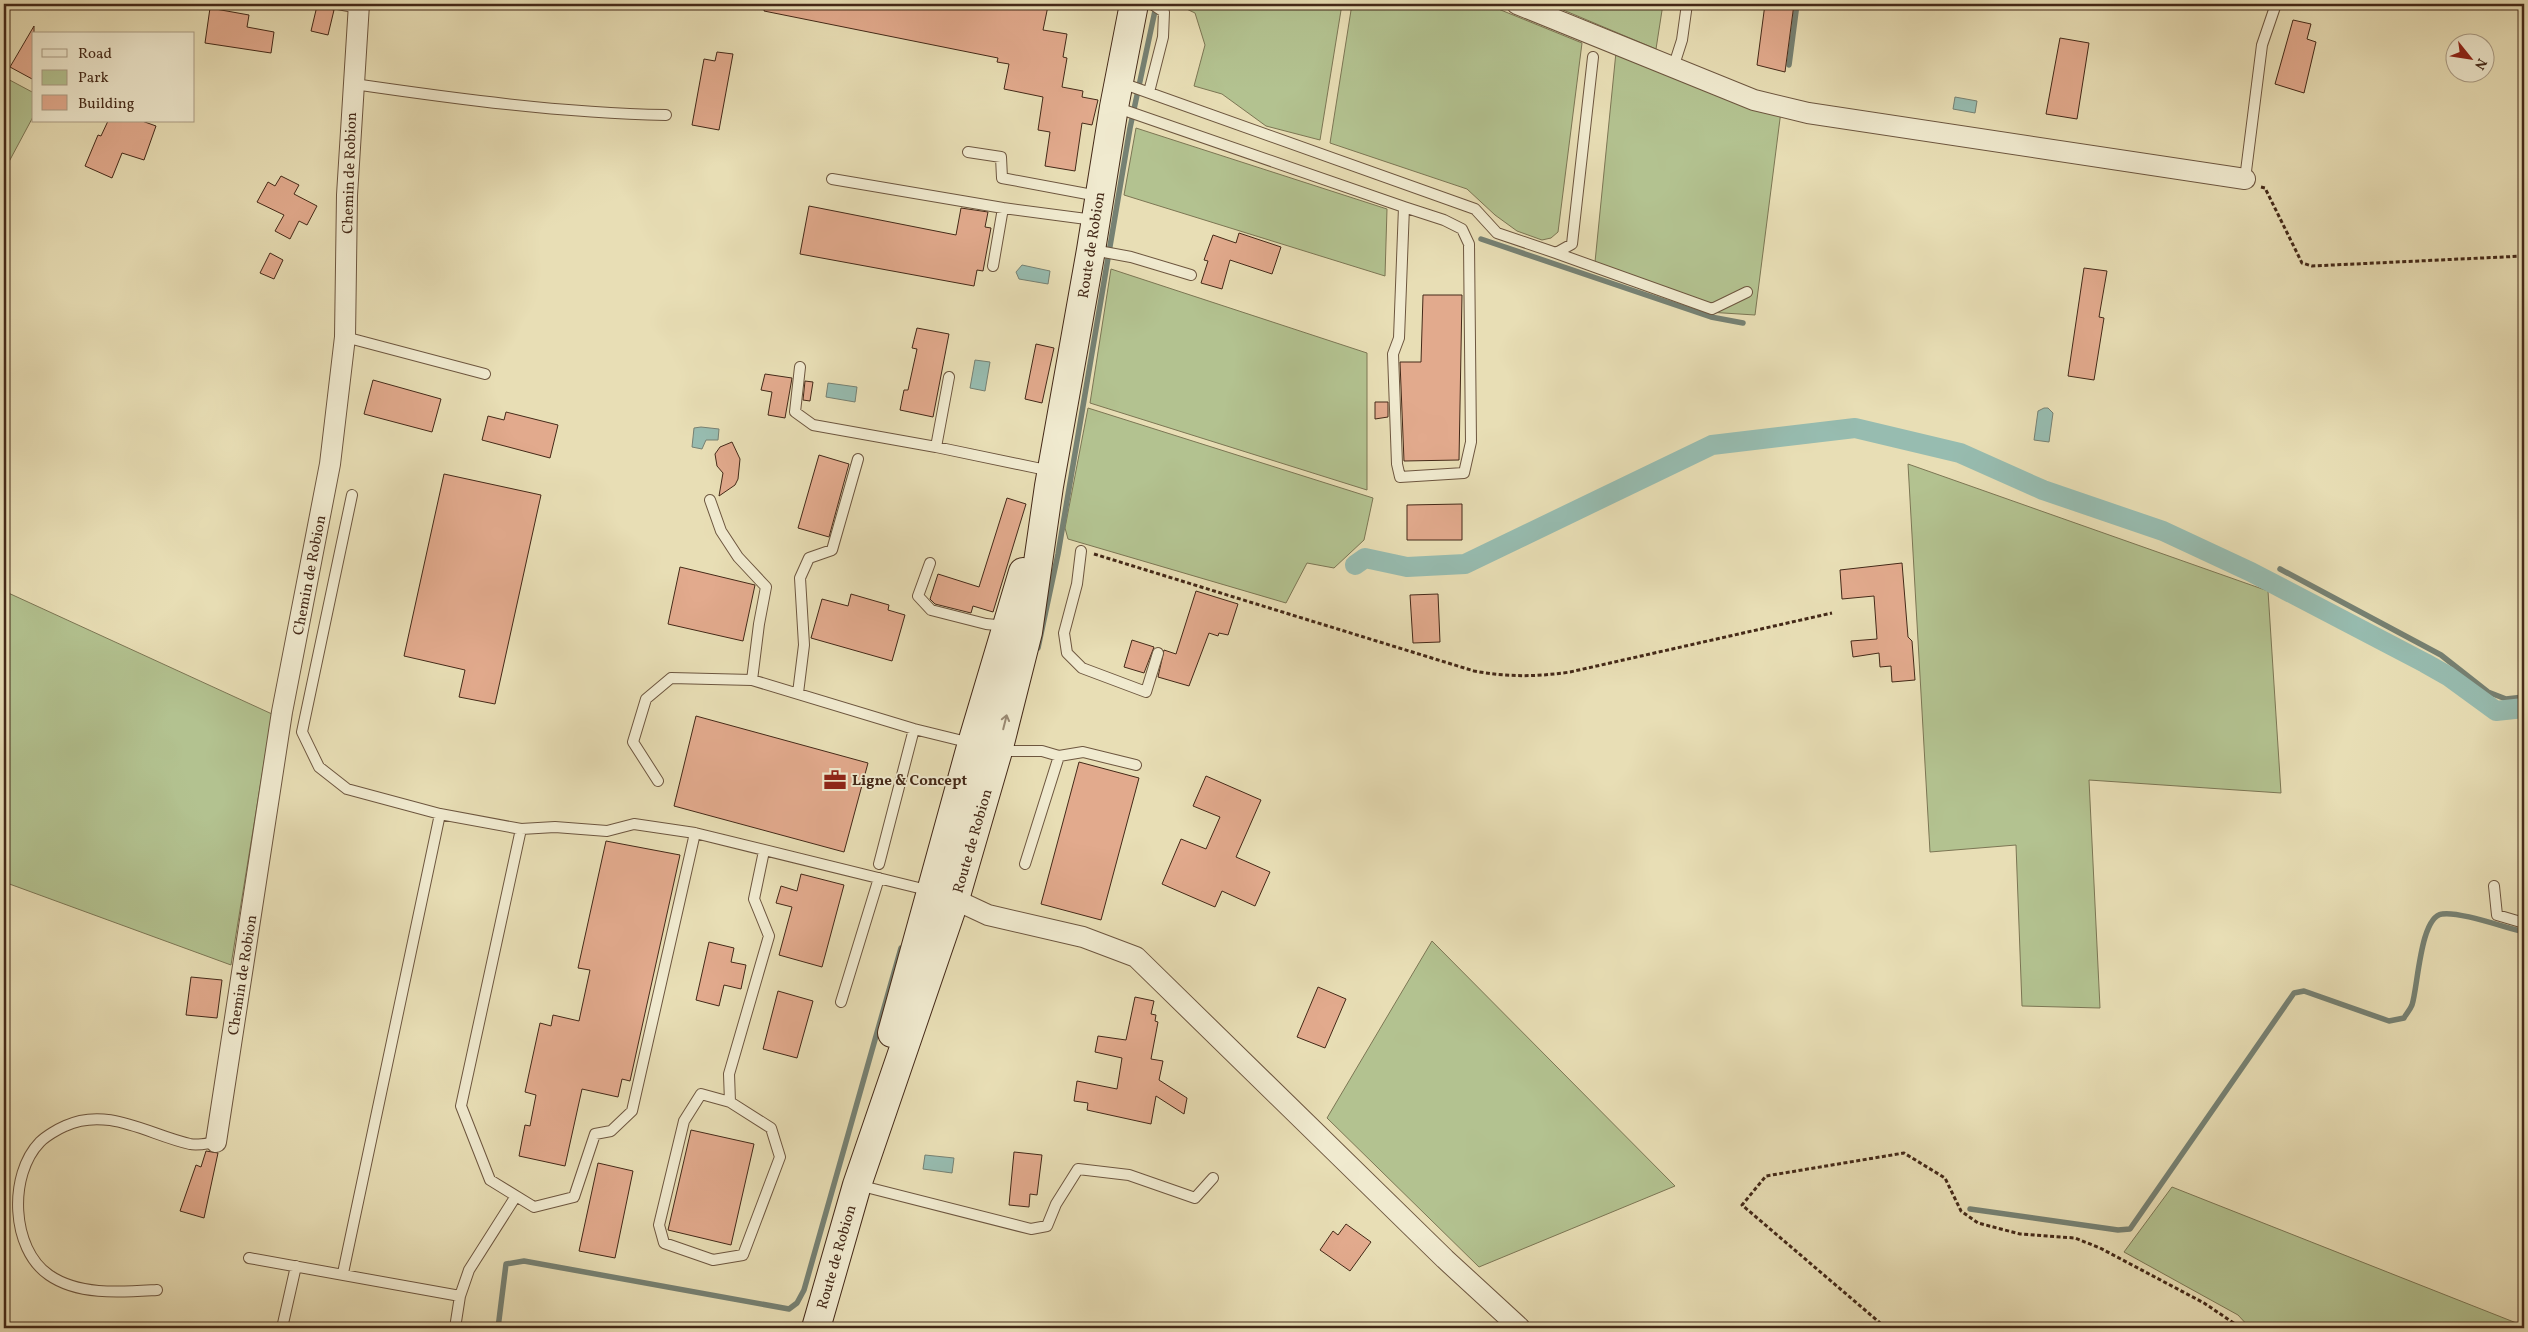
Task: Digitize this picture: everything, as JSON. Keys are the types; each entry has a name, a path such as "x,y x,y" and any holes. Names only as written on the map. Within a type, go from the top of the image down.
{"main road":[{"name":"Route de Robion","path":"857,1185 918,1009 943,897 985,747 1028,632 1050,479 1091,250 1116,95 1134,4"},
{"name":"Route de Robion","path":"816,1328 857,1185 894,1026 943,897 956,800 985,747 1007,626 1050,479"}],"street":[{"path":"1517,4 1754,100 1808,114 2245,179"},
{"name":"Chemin de Robion","path":"216,1142 282,712 330,464 345,338 347,195 359,6"},
{"path":"943,897 988,915 1083,937 1136,957 1445,1259 1520,1328"}],"lane":[{"path":"338,4 359,6"},
{"path":"1149,92 1163,37 1164,12 1152,4"},
{"path":"1673,68 1682,40 1687,4"},
{"path":"2245,179 2262,45 2276,4"},
{"path":"1556,253 1572,244 1593,58"},
{"path":"354,84 455,99 607,114 666,115"},
{"path":"1116,95 1149,92 1476,210 1496,233 1712,309 1747,292"},
{"path":"1116,95 1404,207 1444,220 1462,229 1469,244 1471,442 1464,473 1400,477 1396,464 1393,354 1398,338 1404,207"},
{"path":"968,152 1001,157 1002,178 1097,208"},
{"path":"832,179 1003,208 1097,208"},
{"path":"993,266 1003,208"},
{"path":"1091,250 1132,257 1191,275"},
{"path":"345,338 486,374"},
{"path":"800,367 796,412 813,425 936,447 1050,479"},
{"path":"936,447 949,377"},
{"path":"798,693 804,645 800,578 809,558 832,550 858,459"},
{"path":"352,495 302,732 319,767 347,790 440,814 521,829 555,827 606,831 634,824 695,833 879,878 943,897"},
{"path":"710,500 721,531 738,557 766,587 758,624 752,680"},
{"path":"1081,551 1077,584 1064,634 1067,653 1082,668 1130,688 1146,692 1158,653"},
{"path":"930,563 918,596 930,610 986,624 1007,626"},
{"path":"658,781 633,742 646,698 671,678 752,680 914,729 985,747 1042,751 1060,756 1083,752 1136,765"},
{"path":"879,864 914,729"},
{"path":"1026,864 1060,756"},
{"path":"343,1273 440,814"},
{"path":"521,829 461,1106 490,1180 534,1207 574,1197 595,1134 611,1131 632,1110 695,833"},
{"path":"730,1102 729,1074 769,936 754,898 764,851"},
{"path":"841,1002 879,878"},
{"path":"2494,886 2497,915 2524,923"},
{"path":"918,1009 921,973 936,921"},
{"path":"702,1094 730,1102 771,1128 780,1157 743,1255 713,1260 664,1244 659,1225 684,1121 702,1094"},
{"path":"157,1290 90,1290 66,1283 49,1275 30,1255 20,1230 17,1199 22,1171 40,1142 66,1125 101,1118 134,1125 191,1144 216,1142"},
{"path":"857,1185 1031,1229 1047,1226 1056,1204 1078,1169 1129,1175 1195,1198 1213,1178"},
{"path":"455,1328 460,1296 469,1270 516,1196"},
{"path":"249,1258 343,1273 460,1296"},
{"path":"282,1328 296,1266"}],"path":[{"path":"2245,179 2265,188 2302,263 2312,266 2524,256"},
{"path":"1081,551 1474,671 1505,677 1537,677 1570,672 1832,613"},
{"path":"1886,1328 1742,1205 1766,1176 1904,1153 1945,1178 1962,1211 1978,1222 2020,1234 2074,1238 2100,1248 2204,1303 2241,1328"}],"green space":[{"path":"1176,4 1342,4 1320,140 1266,126 1222,94 1194,86 1205,45 1195,13"},
{"path":"1352,4 1486,4 1582,43 1558,232 1551,238 1542,240 1517,231 1495,215 1467,189 1330,143"},
{"path":"1549,4 1663,4 1656,49"},
{"path":"1616,52 1781,111 1755,315 1708,312 1594,272"},
{"path":"4,77 32,92 32,119 4,171"},
{"path":"1136,128 1387,209 1385,276 1124,195"},
{"path":"1111,269 1367,353 1367,490 1090,403"},
{"path":"1088,408 1373,498 1364,540 1334,568 1307,563 1286,603 1068,539 1065,528"},
{"path":"1908,464 2268,591 2281,793 2089,780 2100,1008 2022,1006 2016,845 1930,852"},
{"path":"4,591 272,714 231,965 4,882"},
{"path":"1432,941 1675,1186 1479,1267 1327,1118"},
{"path":"2172,1187 2524,1326 2524,1328 2250,1328 2238,1315 2124,1252"}],"water":[{"path":"1955,97 1977,101 1975,113 1953,109"},
{"path":"1022,265 1050,271 1048,284 1019,279 1016,272"},
{"path":"975,360 990,362 985,391 970,388"},
{"path":"828,383 857,387 855,402 826,397"},
{"path":"2048,408 2053,413 2049,442 2034,440 2038,411"},
{"path":"694,428 719,429 718,440 706,440 702,449 692,447"},
{"path":"925,1155 954,1158 952,1173 923,1169"}],"building":[{"path":"765,4 1036,4 1048,6 1043,30 1067,34 1063,57 1067,58 1062,87 1083,91 1082,97 1098,100 1092,125 1082,123 1075,171 1045,166 1050,132 1038,130 1043,97 1004,89 1009,64 997,62 998,58 764,11"},
{"path":"1765,4 1794,4 1785,72 1757,65"},
{"path":"317,6 334,10 328,35 311,31"},
{"path":"210,8 249,15 247,27 274,32 271,53 205,43"},
{"path":"2293,20 2311,24 2307,39 2316,42 2304,93 2275,84"},
{"path":"34,26 34,32 32,32 32,79 10,67"},
{"path":"2060,38 2089,43 2077,119 2046,114"},
{"path":"717,52 733,54 719,130 692,125 704,59 715,61"},
{"path":"108,122 145,122 156,126 144,160 122,153 112,178 85,166 98,135 101,136"},
{"path":"281,176 299,185 294,194 317,206 307,225 299,221 290,239 275,231 284,215 257,202 268,182 275,186"},
{"path":"809,206 956,235 961,208 988,212 985,227 991,228 983,271 977,270 974,286 800,254"},
{"path":"1239,233 1281,247 1272,274 1230,260 1222,289 1201,283 1208,261 1204,260 1213,235 1236,243"},
{"path":"270,253 283,260 274,279 260,273"},
{"path":"2084,268 2107,271 2099,317 2104,318 2094,380 2068,376"},
{"path":"1423,295 1462,295 1459,460 1404,461 1400,362 1421,362"},
{"path":"917,328 949,334 933,417 900,410 904,390 908,390 917,349 912,348"},
{"path":"1036,344 1054,348 1042,403 1025,399"},
{"path":"765,374 792,378 785,418 768,415 772,392 761,390"},
{"path":"373,380 441,399 432,432 364,414"},
{"path":"805,381 813,382 810,401 803,400"},
{"path":"1375,402 1388,402 1388,417 1375,419"},
{"path":"506,412 558,425 550,458 482,440 488,416 504,420"},
{"path":"732,442 740,459 738,479 735,485 719,496 723,473 717,466 715,454 720,447"},
{"path":"819,455 849,464 829,537 798,528"},
{"path":"444,474 541,495 495,704 459,697 465,670 404,656"},
{"path":"1007,498 1026,504 993,612 973,606 971,613 935,604 930,599 938,574 979,587"},
{"path":"1462,504 1462,540 1407,540 1407,505"},
{"path":"1902,563 1908,637 1912,641 1915,680 1892,682 1891,666 1880,667 1879,653 1853,657 1851,641 1877,639 1874,596 1842,599 1840,570"},
{"path":"680,567 755,585 743,641 668,624"},
{"path":"1196,591 1238,604 1228,635 1219,633 1218,636 1209,633 1189,686 1158,677 1164,650 1176,654"},
{"path":"851,594 889,605 888,610 905,615 892,661 811,638 822,599 848,606"},
{"path":"1438,594 1440,642 1413,643 1410,595"},
{"path":"1132,640 1154,647 1144,673 1124,667"},
{"path":"696,716 868,763 844,852 674,806"},
{"path":"1079,762 1139,778 1101,920 1041,904"},
{"path":"1206,776 1261,800 1236,857 1270,872 1255,906 1222,891 1215,907 1162,884 1181,839 1206,849 1220,817 1193,806"},
{"path":"606,841 680,855 630,1081 622,1079 618,1097 582,1089 565,1166 519,1156 525,1125 530,1126 536,1095 525,1092 540,1023 551,1026 553,1015 579,1021 590,970 578,968"},
{"path":"801,874 844,885 822,967 779,955 792,907 776,903 781,886 797,891"},
{"path":"709,942 734,948 731,962 746,965 741,989 724,985 719,1006 696,1000"},
{"path":"191,977 222,980 217,1018 186,1015"},
{"path":"1318,987 1346,999 1325,1048 1297,1037"},
{"path":"778,991 813,1001 797,1058 763,1049"},
{"path":"1135,997 1154,1001 1151,1014 1156,1015 1155,1021 1158,1022 1151,1059 1163,1061 1159,1080 1187,1098 1184,1114 1156,1096 1151,1124 1087,1110 1088,1103 1074,1101 1077,1081 1117,1089 1122,1058 1095,1052 1098,1036 1126,1040"},
{"path":"691,1130 754,1144 731,1245 668,1230"},
{"path":"206,1151 218,1153 204,1218 180,1211 196,1165 201,1167"},
{"path":"1014,1152 1042,1155 1037,1195 1030,1194 1029,1207 1009,1205"},
{"path":"598,1163 633,1171 615,1258 579,1251"},
{"path":"1346,1224 1371,1242 1350,1271 1320,1250 1333,1231 1338,1235"}],"waterway":[{"path":"1789,65 1797,4"},
{"path":"2016,4 2023,4"},
{"path":"1038,648 1058,554 1130,128 1156,6"},
{"path":"1481,239 1711,317 1743,323"},
{"path":"1355,565 1365,558 1407,567 1465,564 1712,445 1855,428 1960,453 2043,490 2163,531 2251,572 2425,663 2448,676 2496,711 2524,708"},
{"path":"2280,569 2441,655 2488,692 2506,699 2524,697"},
{"path":"1970,1209 2118,1230 2130,1229 2294,993 2304,991 2389,1021 2404,1018 2412,1005 2424,939 2435,918 2442,914 2459,915 2524,932"},
{"path":"498,1328 506,1264 524,1261 789,1309 797,1303 804,1290 901,948"}],"place":[{"name":"Ligne & Concept","path":"835,780"}]}
